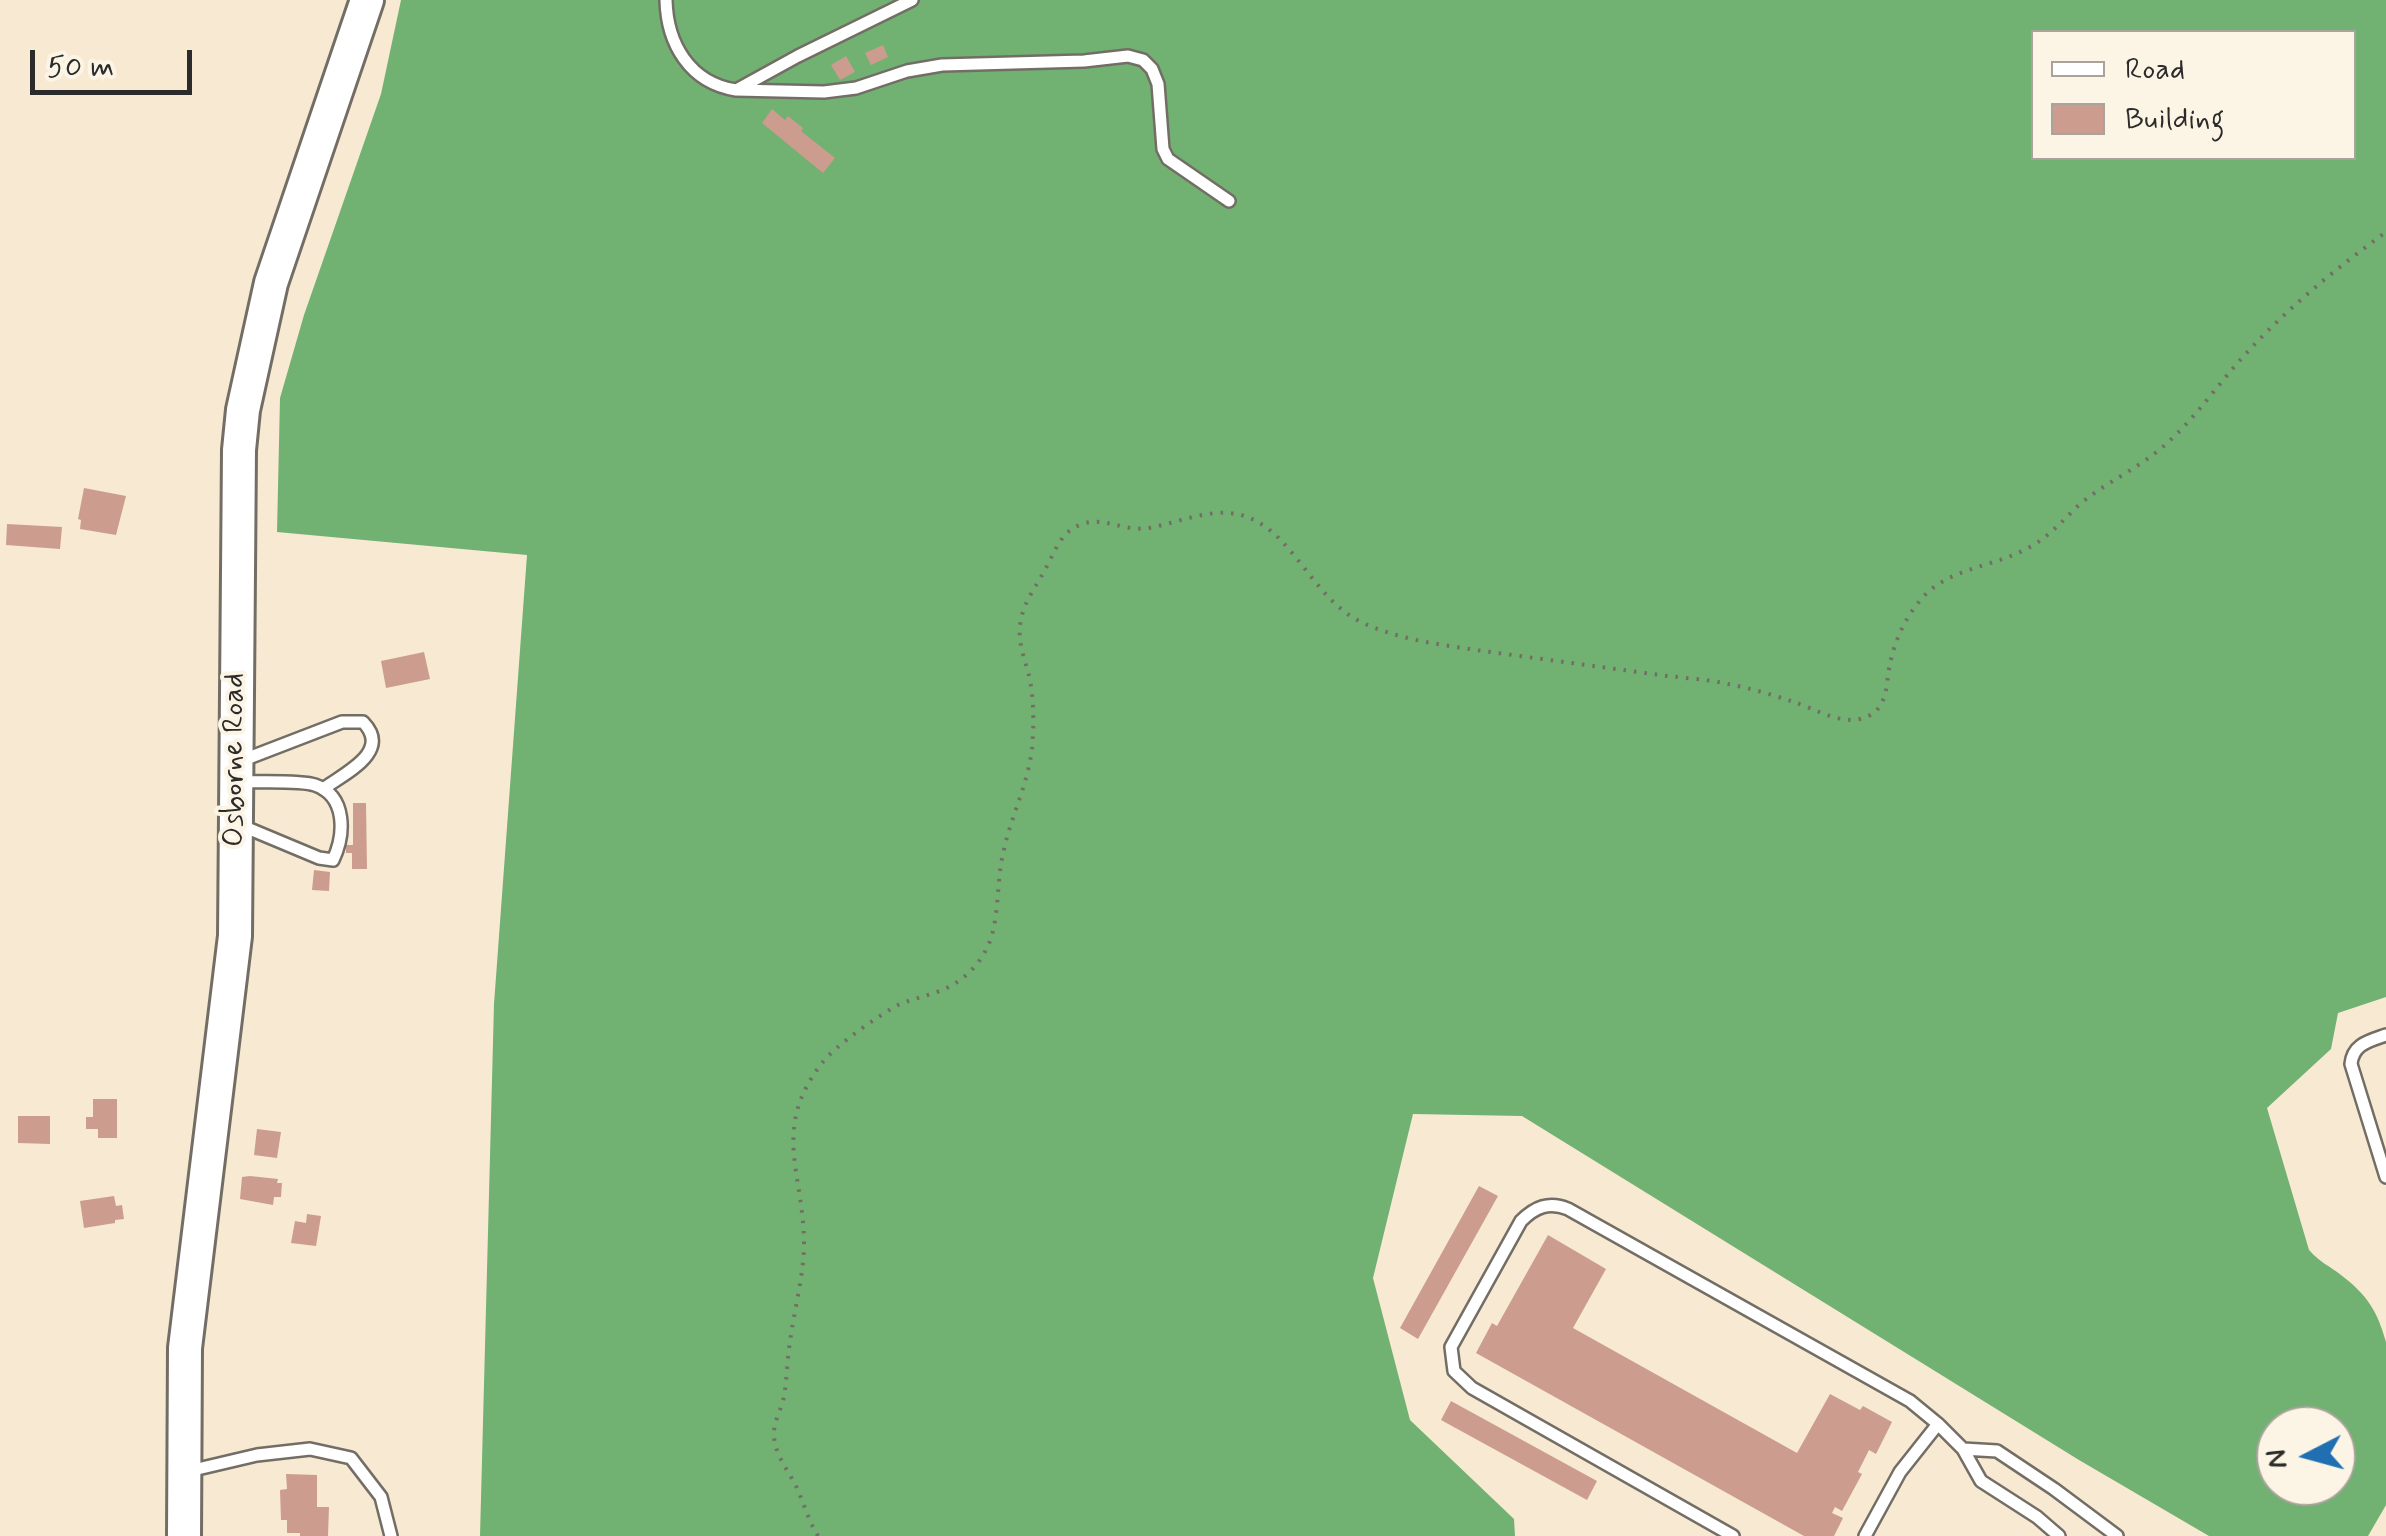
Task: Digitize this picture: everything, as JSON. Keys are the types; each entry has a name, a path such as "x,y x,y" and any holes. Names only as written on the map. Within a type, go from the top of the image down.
{"street":[{"name":"Osborne Road","path":"184,1536 185,1348 235,936 239,450 243,410 271,283 367,0"}],"lane":[{"path":"666,0 672,36 682,58 706,81 736,90 824,92 856,88 907,71 942,65 1128,56 1143,60 1158,84 1163,149 1168,159 1229,201"},
{"path":"736,90 912,0"},
{"path":"236,772 342,722 362,722 371,731 372,743 366,759 323,788"},
{"path":"236,772 323,788 341,814 343,833 333,860 319,858 236,823"},
{"path":"2386,1035 2357,1048 2351,1064 2386,1177"},
{"path":"1733,1536 1472,1388 1454,1371 1452,1347 1530,1212 1549,1205 1568,1209 1910,1401 1963,1449 1980,1481 2059,1536"},
{"path":"1865,1536 1900,1472 1938,1424"},
{"path":"185,1472 257,1455 310,1449 351,1458 381,1497 390,1536"},
{"path":"1963,1449 1997,1451 2054,1488 2116,1536"}],"path":[{"path":"818,1536 776,1450 774,1435 784,1398 804,1248 802,1203 792,1157 800,1100 832,1052 896,1006 941,991 960,980 976,966 988,947 1004,845 1031,756 1034,724 1020,624 1025,604 1067,532 1093,521 1140,530 1218,512 1237,514 1273,531 1337,609 1390,633 1450,646 1724,683 1848,720 1861,719 1882,704 1898,636 1914,608 1930,591 1960,573 2020,553 2044,539 2082,502 2162,448 2292,306 2386,232"}],"green space":[{"path":"401,0 2386,0 2386,997 2338,1013 2331,1049 2267,1108 2309,1250 2364,1297 2375,1312 2386,1342 2386,1505 2368,1536 2209,1536 1522,1116 1413,1114 1373,1278 1410,1420 1514,1519 1515,1536 480,1536 494,1004 527,555 277,532 280,398 304,315 381,94"}],"building":[{"path":"883,45 888,57 871,65 865,53"},
{"path":"846,56 855,72 840,80 831,65"},
{"path":"772,109 785,120 788,116 835,158 823,173 762,123"},
{"path":"84,488 126,496 116,535 80,529"},
{"path":"7,524 62,527 60,549 6,545"},
{"path":"424,652 430,679 386,688 381,661"},
{"path":"353,803 366,803 367,869 352,869 352,853 346,853 346,845 353,845"},
{"path":"314,870 330,872 329,891 312,890"},
{"path":"93,1099 117,1099 117,1138 98,1138 98,1129 86,1129 86,1117 93,1117"},
{"path":"18,1116 50,1116 50,1144 18,1143"},
{"path":"257,1129 281,1132 277,1158 254,1155"},
{"path":"242,1177 278,1179 277,1183 282,1183 281,1197 274,1197 273,1205 240,1199"},
{"path":"1479,1186 1498,1196 1418,1339 1400,1328"},
{"path":"114,1196 116,1206 122,1205 124,1219 84,1228 80,1201"},
{"path":"307,1214 321,1216 316,1246 291,1243 295,1221 306,1223"},
{"path":"1548,1235 1606,1269 1573,1328 1797,1453 1830,1394 1892,1422 1876,1454 1869,1450 1858,1472 1862,1474 1842,1511 1835,1507 1832,1513 1843,1518 1834,1536 1804,1536 1476,1353 1492,1323 1497,1326"},
{"path":"1451,1401 1597,1481 1587,1500 1441,1420"},
{"path":"286,1474 317,1475 317,1507 329,1507 328,1536 287,1533 287,1520 281,1520 280,1490 287,1489"}]}
